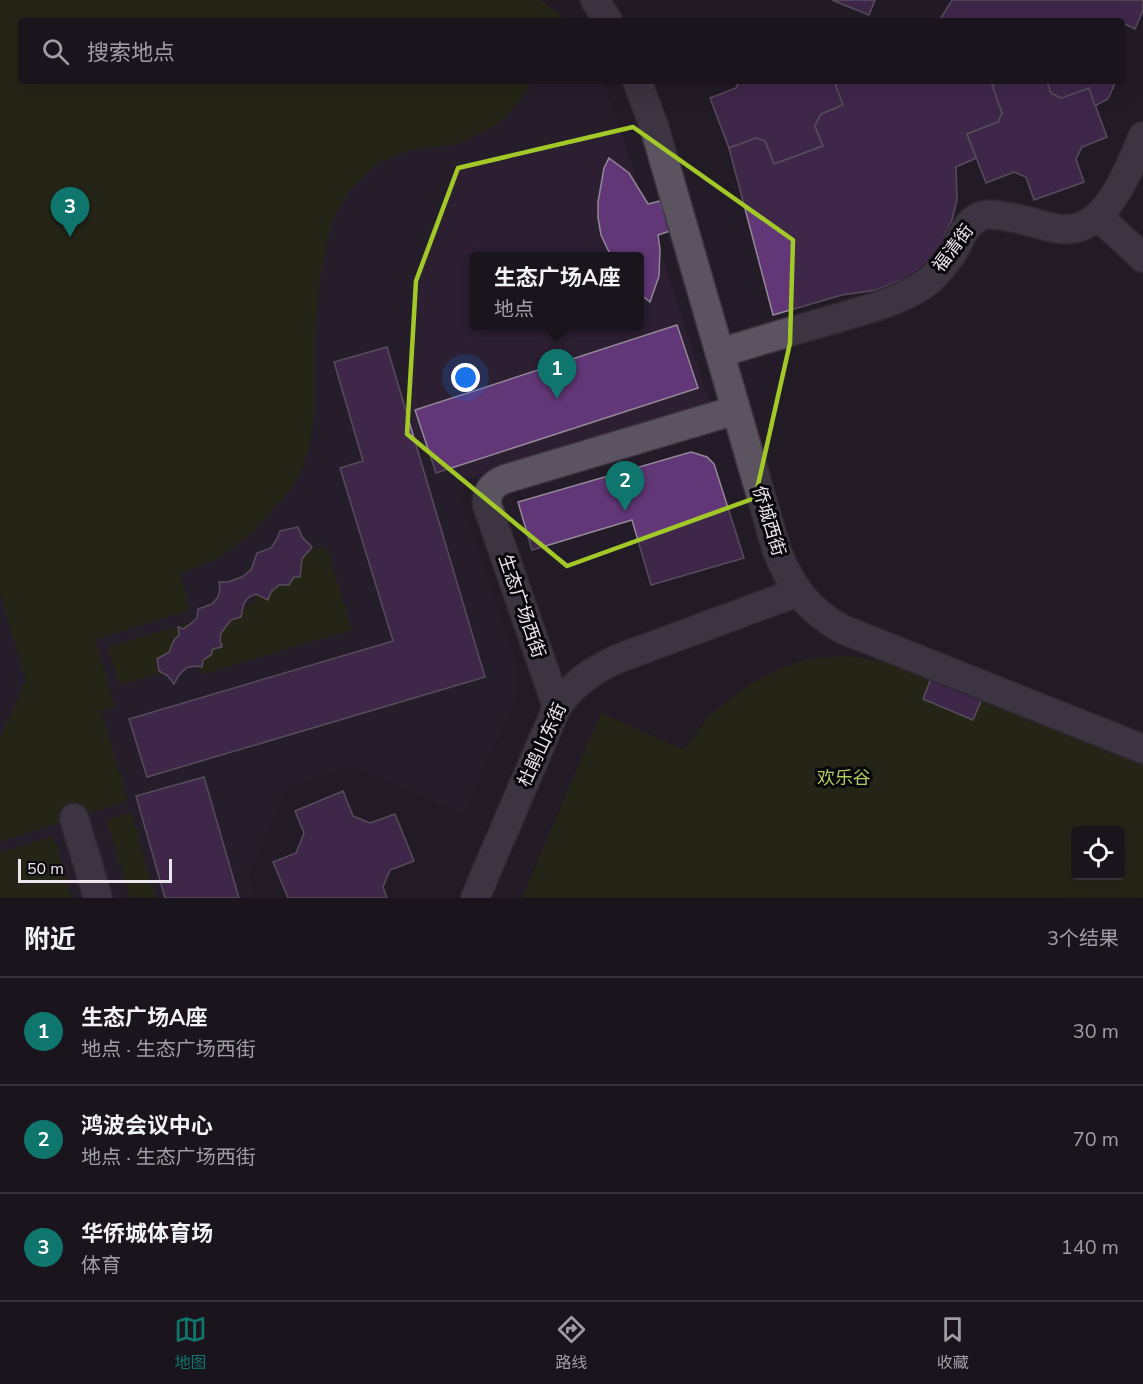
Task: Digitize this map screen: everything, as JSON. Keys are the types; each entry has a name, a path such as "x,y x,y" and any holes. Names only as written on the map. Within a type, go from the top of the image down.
{"street":[{"path":"595,0 606,18"},
{"path":"604,0 613,18"},
{"name":"侨城西街","path":"638,84 654,126 777,551 798,592 815,611 842,629 1143,749"},
{"path":"1143,136 1127,173 1098,216 1143,258"},
{"name":"福清街","path":"720,353 879,306 905,296 926,284 940,269 951,255 967,225 979,216 991,214 1011,217 1063,229 1081,227 1098,216"},
{"name":"生态广场西街","path":"557,707 481,507 490,488 505,479 726,413"},
{"name":"杜鹃山东街","path":"475,898 557,707 579,680 593,670 617,659 798,592"},
{"path":"74,818 98,898"}],"highlighted area":[{"path":"633,127 793,240 790,343 755,498 567,566 407,434 416,281 458,168"}],"shaded area":[{"path":"206,84 605,84 710,403 465,480 461,502 516,662 517,686 513,705 463,814 352,766 287,787 248,876 254,898 0,898 0,392"}],"green space":[{"path":"0,0 540,0 563,17 18,18 18,84 530,84 515,107 496,125 459,144 413,149 378,163 349,191 331,223 320,278 314,343 314,407 311,439 303,468 290,490 252,533 215,560 180,574 190,610 95,640 115,707 101,711 128,801 0,842 0,738 26,680 0,593"},
{"path":"326,546 352,630 202,674 198,662 120,685 108,647 256,603 247,569"},
{"name":"欢乐谷","path":"849,656 904,666 1143,763 1143,898 522,898 601,713 684,750 710,715 748,686 777,670 809,659"},
{"path":"131,812 156,898 130,898 107,820"},
{"path":"53,836 73,898 0,898 0,853"}],"building":[{"path":"832,0 875,0 869,15"},
{"path":"952,0 1143,0 1143,10 1135,29 1125,24 1125,18 941,18"},
{"path":"738,84 835,84 843,105 821,114 815,126 823,146 774,164 765,141 756,138 729,148 710,98 736,88"},
{"path":"835,84 995,84 992,85 1002,113 998,122 967,134 976,158 956,167 957,200 952,220 936,254 927,264 914,275 877,290 842,295 773,315 729,148 756,138 765,141 774,164 823,146 815,126 821,114 843,105"},
{"path":"1048,84 1051,93 1061,98 1089,88 1107,137 1082,147 1076,159 1084,182 1034,200 1026,177 1014,172 986,183 967,134 998,122 1002,113 992,85"},
{"path":"1048,84 1115,84 1108,99 1095,106 1089,88 1061,98 1051,93"},
{"path":"609,158 629,173 648,204 660,201 670,231 658,235 659,276 650,302 644,297 644,252 609,252 601,235 598,202 604,168"},
{"path":"677,325 698,388 436,473 415,410"},
{"path":"387,347 485,677 147,777 129,719 393,641 340,468 363,461 334,362"},
{"path":"691,452 707,457 714,464 744,558 651,585 632,520 532,550 518,502"},
{"path":"298,527 302,537 312,547 302,559 300,577 294,577 289,585 279,585 271,592 268,600 256,594 249,597 244,603 241,617 231,620 221,633 222,647 213,649 211,655 203,660 202,667 186,668 174,684 168,676 159,671 157,659 169,652 179,635 178,627 183,629 189,625 197,618 198,609 212,604 218,597 219,582 228,582 242,577 251,570 257,553 271,548 280,531"},
{"path":"933,673 984,694 973,720 923,699"},
{"path":"204,777 239,898 165,898 136,796"},
{"path":"343,791 353,816 370,823 395,814 414,861 390,870 383,887 387,898 288,898 273,862 296,853 304,833 295,811"}],"place":[{"name":"华侨城体育场","path":"70,237"},
{"name":"生态广场A座","path":"557,399"},
{"name":"鸿波会议中心","path":"625,511"}]}
